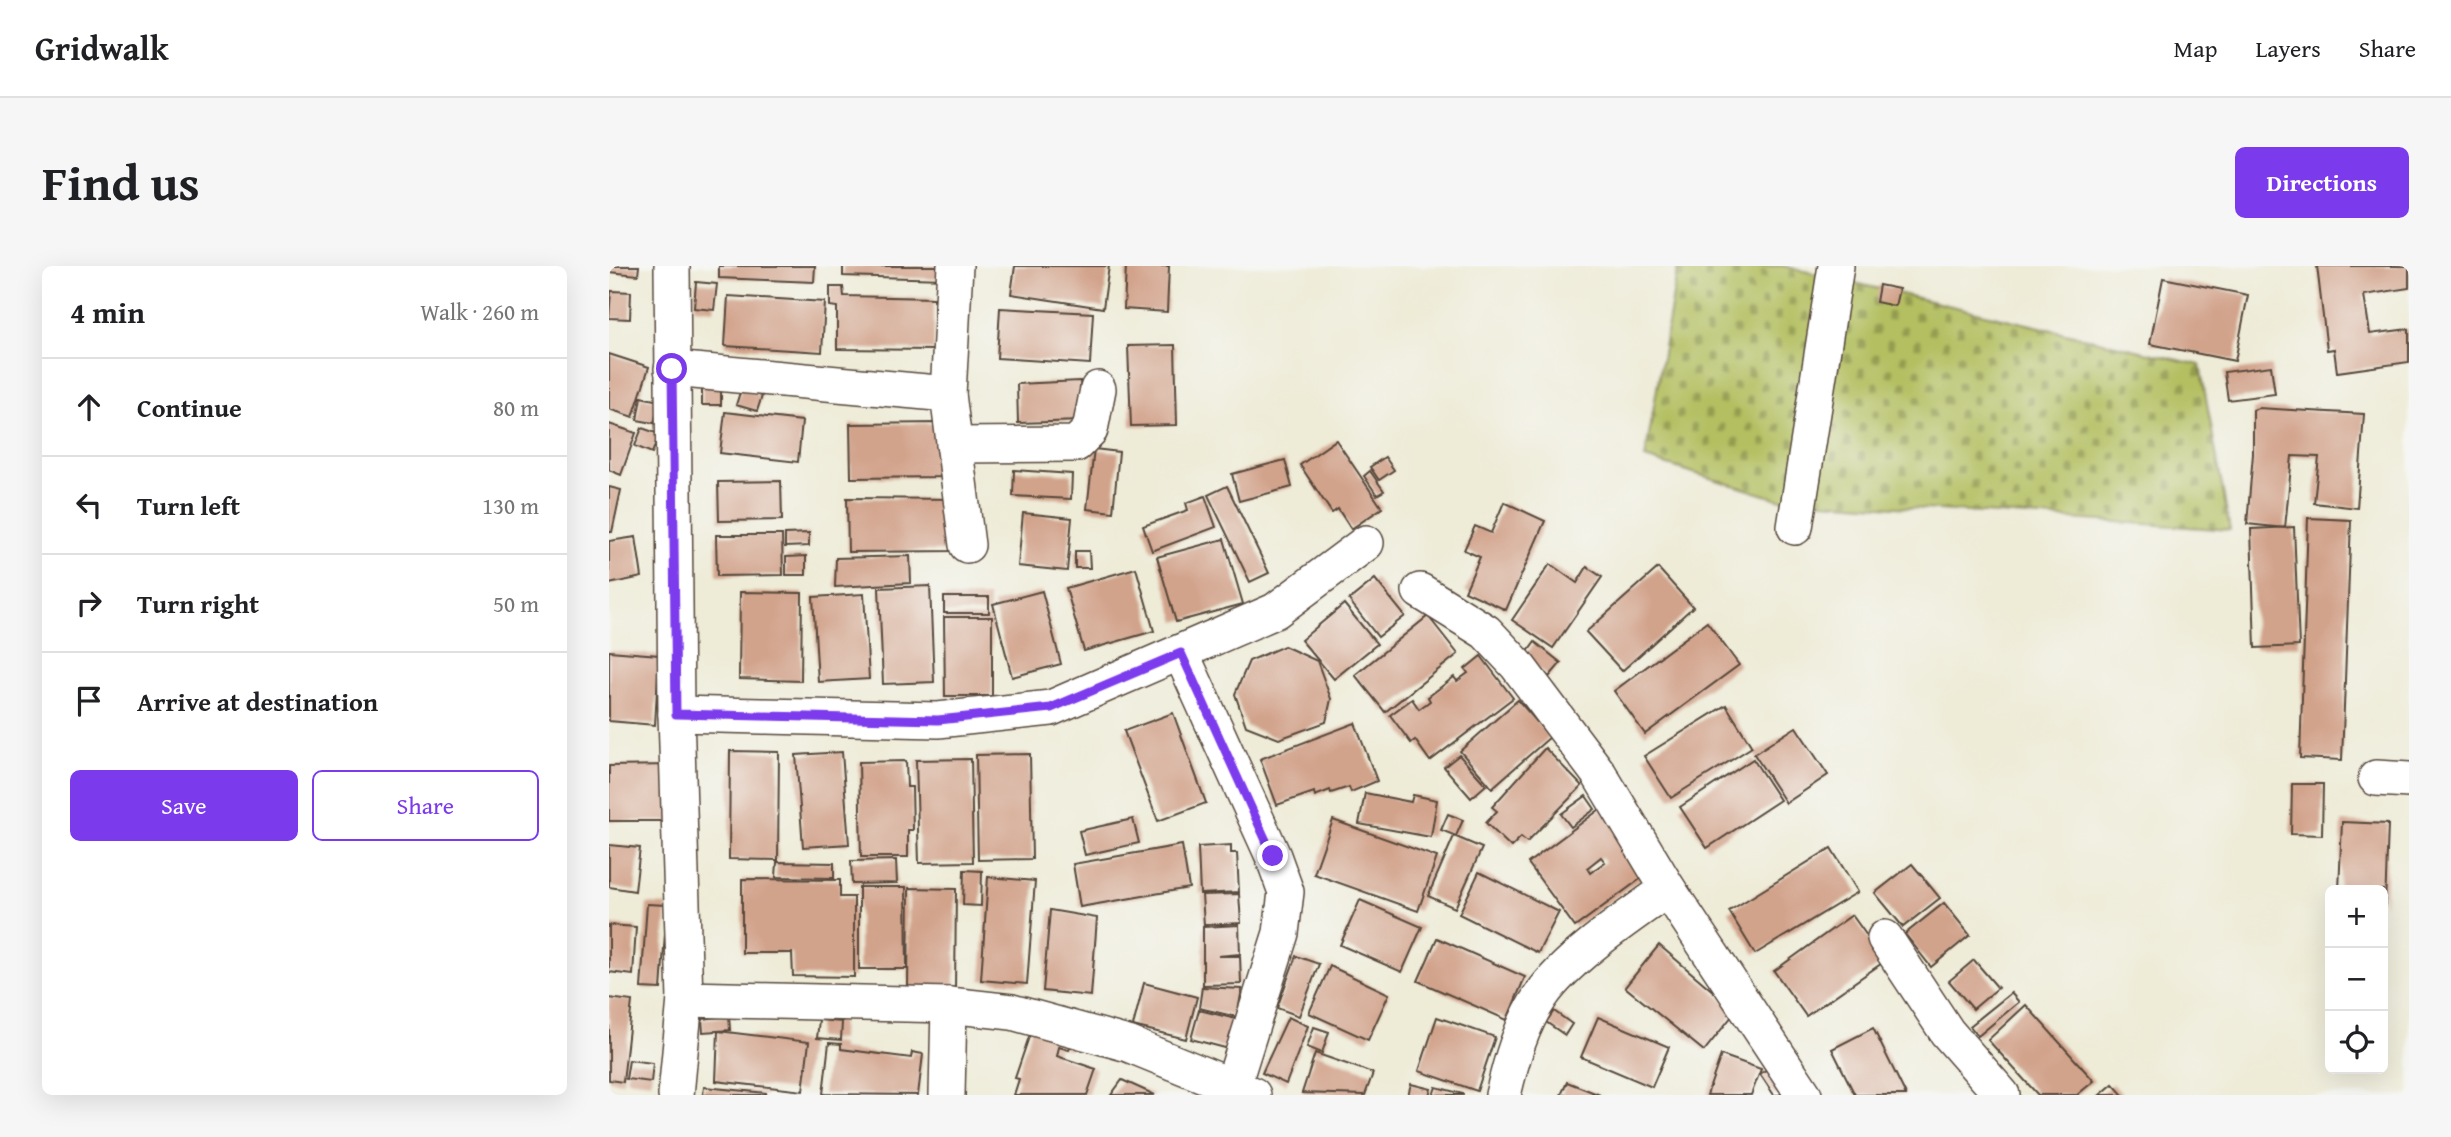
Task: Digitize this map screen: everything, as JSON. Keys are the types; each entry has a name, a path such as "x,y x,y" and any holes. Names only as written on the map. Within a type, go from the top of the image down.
{"street":[{"path":"672,266 676,714 685,999 677,1095"},
{"path":"955,266 948,394 967,545"},
{"path":"1794,527 1836,266"},
{"path":"672,369 948,394"},
{"path":"954,446 1076,444 1090,430 1098,389"},
{"path":"676,714 938,720 1051,708 1275,611 1366,543"},
{"path":"1420,591 1486,632 1517,665 1599,774 1668,889 1804,1095"},
{"path":"685,999 949,1005 1012,1012 1128,1044 1243,1090 1281,933 1286,892 1273,856 1181,653"},
{"path":"1503,1095 1513,1052 1542,995 1594,943 1668,889"},
{"path":"1885,938 1947,1032 2002,1095"},
{"path":"947,1095 949,1005"}],"green space":[{"path":"1678,266 1783,266 2200,365 2230,530 1778,499 1645,458"}],"building":[{"path":"609,266 639,266 638,275 609,272"},
{"path":"719,266 815,266 814,282 719,278"},
{"path":"843,266 944,266 944,279 843,276"},
{"path":"1015,266 1109,266 1103,308 1011,294"},
{"path":"1126,266 1169,266 1167,312 1124,309"},
{"path":"2317,266 2409,266 2409,288 2364,295 2370,334 2409,329 2409,362 2337,372 2334,349 2327,350"},
{"path":"2163,278 2248,295 2235,361 2150,344"},
{"path":"696,282 717,284 714,310 694,308"},
{"path":"1879,285 1899,289 1895,306 1876,302"},
{"path":"830,287 843,287 844,296 934,298 934,350 837,349 837,307 830,306"},
{"path":"611,291 631,292 630,319 609,318"},
{"path":"728,296 825,302 822,352 725,346"},
{"path":"1000,308 1093,313 1090,364 997,358"},
{"path":"1175,345 1177,425 1131,426 1128,346"},
{"path":"609,354 649,367 633,417 609,409"},
{"path":"2271,366 2275,394 2228,400 2224,372"},
{"path":"1080,381 1082,421 1018,423 1017,384"},
{"path":"702,385 721,385 721,405 702,405"},
{"path":"741,389 762,396 757,411 736,405"},
{"path":"641,397 659,401 654,423 637,420"},
{"path":"2258,408 2364,414 2357,508 2314,503 2319,457 2292,456 2285,528 2247,524 2253,454 2253,410"},
{"path":"725,412 802,421 798,462 720,453"},
{"path":"939,423 941,477 851,478 850,424"},
{"path":"609,424 636,433 621,475 609,470"},
{"path":"642,428 659,434 652,453 635,446"},
{"path":"1336,440 1382,508 1351,529 1338,509 1332,513 1300,465"},
{"path":"1094,449 1119,452 1113,512 1087,509"},
{"path":"1385,457 1394,470 1379,480 1370,467"},
{"path":"1285,460 1292,487 1239,501 1232,474"},
{"path":"1014,470 1072,474 1071,499 1013,496"},
{"path":"1370,471 1384,491 1377,495 1364,476"},
{"path":"781,481 782,520 719,521 718,482"},
{"path":"1227,486 1269,573 1250,582 1208,495"},
{"path":"609,487 621,490 612,532 609,532"},
{"path":"1205,496 1216,527 1152,551 1143,526 1188,510 1186,503"},
{"path":"847,498 957,499 955,551 848,552"},
{"path":"1504,502 1545,521 1506,610 1465,591 1480,557 1464,550 1475,526 1491,533"},
{"path":"1023,513 1072,518 1067,571 1018,566"},
{"path":"2308,518 2351,520 2342,760 2300,758"},
{"path":"2294,527 2299,646 2255,648 2251,529"},
{"path":"809,533 809,546 785,547 785,534"},
{"path":"716,535 782,535 783,575 717,576"},
{"path":"636,537 642,577 609,584 609,541"},
{"path":"1224,539 1243,604 1176,622 1157,557"},
{"path":"1075,551 1089,551 1090,568 1075,568"},
{"path":"806,556 806,575 786,575 786,557"},
{"path":"910,556 911,583 835,587 836,558"},
{"path":"1550,564 1577,583 1587,567 1602,577 1553,648 1512,620"},
{"path":"1136,568 1154,631 1084,651 1066,588"},
{"path":"1658,568 1693,607 1622,671 1586,632"},
{"path":"1375,579 1405,616 1378,637 1349,600"},
{"path":"930,586 934,682 883,684 879,588"},
{"path":"1042,591 1061,664 1012,677 993,604"},
{"path":"740,592 802,593 801,681 739,679"},
{"path":"864,594 869,679 818,682 813,597"},
{"path":"944,597 989,597 989,613 944,613"},
{"path":"1344,604 1377,644 1334,679 1301,640"},
{"path":"1428,616 1458,654 1385,712 1355,675"},
{"path":"944,617 992,617 992,696 945,696"},
{"path":"1707,622 1739,665 1645,734 1614,691"},
{"path":"1535,642 1561,663 1549,677 1524,657"},
{"path":"1284,646 1317,661 1331,699 1326,722 1279,739 1246,726 1235,694 1249,661"},
{"path":"609,651 659,655 655,725 609,721"},
{"path":"1481,656 1513,698 1430,761 1415,740 1411,743 1390,715 1412,699 1419,709 1430,701 1428,697 1454,677 1457,681 1468,673 1465,669"},
{"path":"1518,700 1550,737 1492,788 1460,751"},
{"path":"1726,705 1752,747 1671,798 1644,756"},
{"path":"1173,713 1206,803 1158,821 1124,731"},
{"path":"1355,723 1377,781 1351,792 1349,787 1315,796 1314,792 1277,805 1260,759"},
{"path":"1796,727 1828,775 1786,803 1754,754"},
{"path":"1545,748 1582,786 1527,842 1521,837 1511,847 1486,823 1497,811 1492,807"},
{"path":"730,751 779,752 778,860 729,859"},
{"path":"842,752 849,844 803,847 796,755"},
{"path":"1030,754 1032,859 978,860 976,755"},
{"path":"1459,755 1486,785 1471,798 1444,767"},
{"path":"971,759 973,862 919,863 916,760"},
{"path":"1753,759 1780,800 1707,848 1680,807"},
{"path":"906,761 907,787 912,787 913,830 908,830 908,857 861,857 859,762"},
{"path":"671,765 672,821 609,821 609,766"},
{"path":"2292,784 2323,784 2322,835 2291,834"},
{"path":"1365,793 1411,802 1413,795 1437,800 1431,837 1359,824"},
{"path":"1586,796 1595,809 1571,827 1561,814"},
{"path":"1603,807 1647,874 1575,927 1528,863","holes":["1601,857 1605,862 1590,873 1587,868"]},
{"path":"1448,814 1463,820 1456,836 1441,830"},
{"path":"1133,819 1139,843 1085,855 1079,831"},
{"path":"1333,820 1437,857 1418,911 1314,874"},
{"path":"2342,822 2388,824 2386,885 2339,885"},
{"path":"1454,836 1482,848 1455,908 1428,896"},
{"path":"609,845 640,848 635,891 609,887"},
{"path":"1182,845 1189,888 1080,907 1073,864"},
{"path":"1231,845 1231,853 1237,853 1239,892 1200,894 1198,847"},
{"path":"1831,848 1858,892 1755,954 1729,911"},
{"path":"896,860 897,883 852,884 851,861"},
{"path":"777,862 834,863 834,878 776,877"},
{"path":"1912,864 1940,898 1903,927 1875,893"},
{"path":"964,870 982,871 981,906 963,905"},
{"path":"1479,872 1559,912 1538,953 1459,914"},
{"path":"988,877 1035,881 1027,984 981,980"},
{"path":"742,879 840,880 840,897 854,897 854,977 793,976 792,953 742,953"},
{"path":"859,887 906,887 907,969 859,969"},
{"path":"909,888 956,889 955,992 908,991"},
{"path":"1239,894 1241,923 1204,925 1202,895"},
{"path":"1360,900 1422,927 1402,972 1340,945"},
{"path":"1944,903 1970,935 1931,967 1905,934"},
{"path":"647,904 667,905 661,989 641,988"},
{"path":"1050,910 1097,918 1091,996 1043,991"},
{"path":"1852,915 1885,961 1806,1016 1774,971"},
{"path":"609,925 636,927 633,975 609,972"},
{"path":"1239,925 1240,954 1218,956 1240,956 1241,984 1203,985 1203,927"},
{"path":"1437,938 1525,977 1507,1020 1418,981"},
{"path":"1659,945 1736,1011 1704,1051 1625,987"},
{"path":"1296,956 1319,964 1299,1016 1277,1008"},
{"path":"1974,960 1998,988 1973,1009 1949,981"},
{"path":"1330,966 1389,994 1368,1040 1309,1013"},
{"path":"1144,983 1197,997 1186,1039 1133,1026"},
{"path":"1202,987 1242,989 1237,1017 1199,1008"},
{"path":"2011,993 2019,1002 1978,1036 1970,1026"},
{"path":"609,998 632,1001 623,1082 609,1080"},
{"path":"2026,1005 2094,1081 2077,1095 2038,1095 1988,1040"},
{"path":"1199,1010 1236,1019 1229,1049 1191,1039"},
{"path":"1554,1011 1572,1024 1565,1035 1546,1022"},
{"path":"729,1016 730,1030 703,1032 702,1019"},
{"path":"1288,1017 1308,1026 1286,1084 1262,1073"},
{"path":"1437,1017 1495,1037 1477,1091 1419,1071"},
{"path":"1598,1017 1669,1047 1652,1087 1581,1057"},
{"path":"819,1020 842,1022 841,1040 817,1038"},
{"path":"1314,1027 1329,1032 1322,1053 1307,1047"},
{"path":"1032,1028 1072,1042 1069,1050 1059,1047 1057,1056 1096,1069 1087,1095 1014,1095 1019,1079 1015,1078"},
{"path":"1873,1028 1906,1095 1855,1095 1832,1049"},
{"path":"718,1031 809,1042 803,1091 716,1081"},
{"path":"829,1043 841,1044 841,1049 911,1058 912,1052 923,1054 918,1095 823,1094"},
{"path":"1315,1053 1373,1073 1365,1095 1302,1093"},
{"path":"1721,1055 1761,1069 1751,1095 1707,1095"},
{"path":"629,1060 653,1063 651,1082 626,1079"},
{"path":"1773,1065 1789,1089 1779,1095 1774,1095 1760,1074"},
{"path":"1122,1080 1155,1095 1111,1095"},
{"path":"1567,1082 1600,1095 1561,1095"},
{"path":"1411,1084 1431,1089 1429,1095 1408,1095"},
{"path":"2113,1084 2123,1095 2100,1095"},
{"path":"704,1087 766,1093 766,1095 703,1095"},
{"path":"1436,1087 1463,1094 1463,1095 1433,1095"}],"route":[{"path":"672,369 676,714 938,720 1051,708 1181,653 1273,856"}]}
